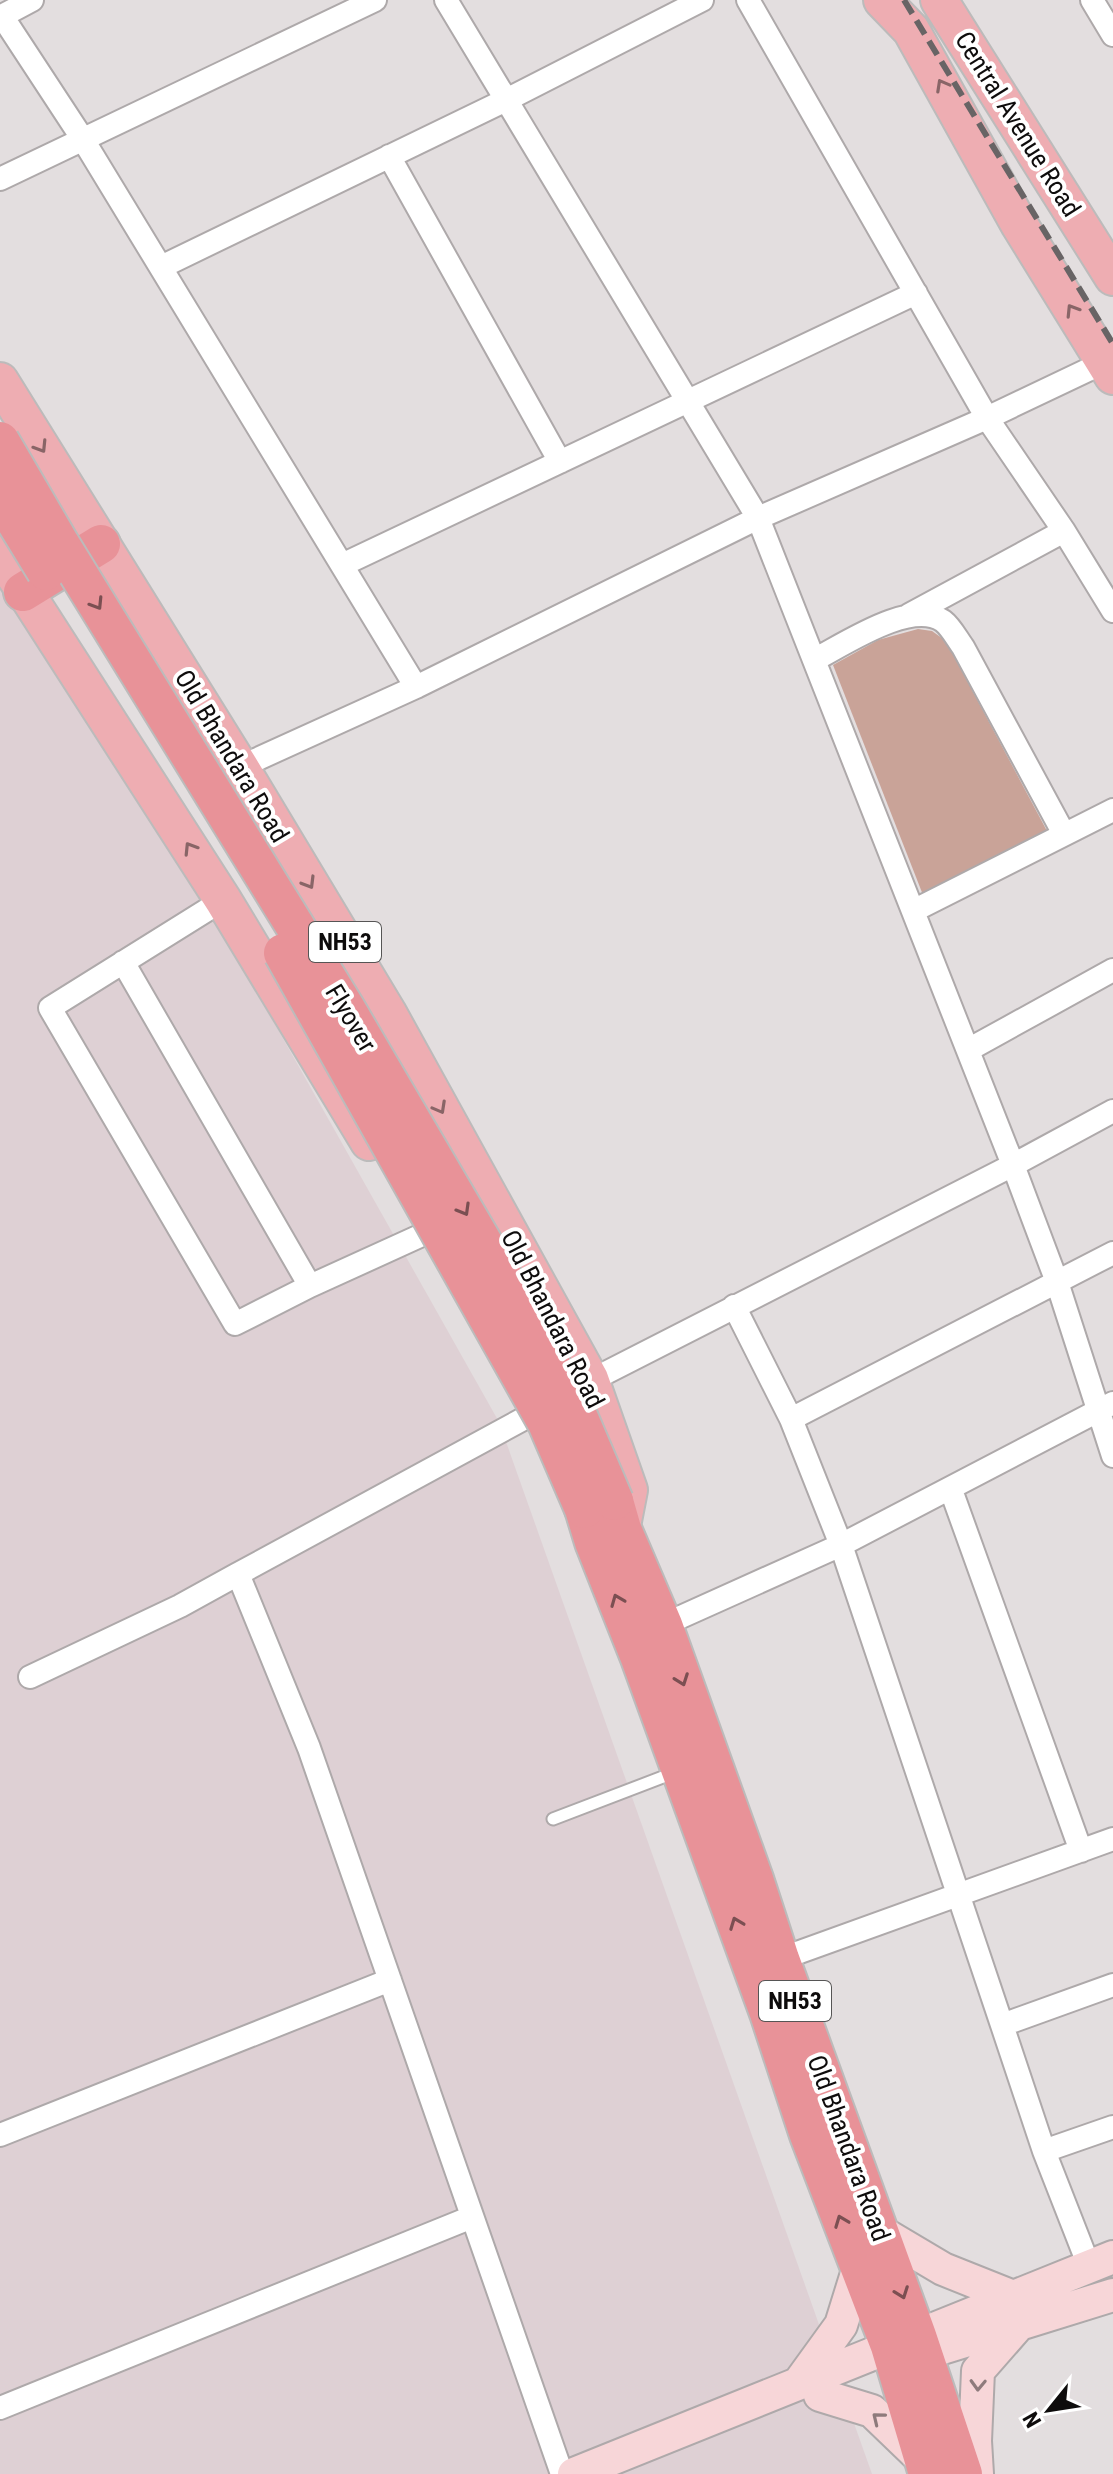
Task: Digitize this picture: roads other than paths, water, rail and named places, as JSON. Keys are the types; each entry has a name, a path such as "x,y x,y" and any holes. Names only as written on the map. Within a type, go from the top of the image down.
{"highway":[{"name":"Flyover","path":"0,441 346,1009 507,1284 575,1409 603,1520"},
{"name":"Flyover","path":"0,496 270,930 603,1520"},
{"path":"23,592 101,544"},
{"name":"Old Bhandara Road","path":"603,1520 663,1625 749,1864 766,1964 879,2231 907,2350 963,2474"},
{"name":"NH53","path":"603,1520 640,1658 679,1771 766,1964 809,2135 859,2267 907,2350 926,2467"}],"main road":[{"path":"882,0 911,30"},
{"path":"892,0 1019,224 1110,365"},
{"name":"Central Avenue Road","path":"944,4 1113,277"},
{"name":"Old Bhandara Road","path":"0,381 240,767 388,1013 590,1379 629,1490 603,1520"},
{"name":"NH53","path":"0,553 223,900 381,1162 493,1357 526,1420 571,1524 603,1520"},
{"path":"879,2231 1017,2310 1113,2295"},
{"path":"574,2474 1017,2310 1101,2262"},
{"path":"631,2474 809,2389 841,2325 859,2267"},
{"path":"977,2474 978,2371 1017,2310"},
{"path":"809,2389 872,2411 926,2467"}],"street":[{"path":"32,0 1,14 82,138 416,687"},
{"path":"0,179 375,0"},
{"path":"446,0 758,518 1106,1407 1113,1456"},
{"path":"161,267 506,100 702,0"},
{"path":"748,0 987,418 1064,531 1113,611"},
{"path":"1092,0 1113,35"},
{"path":"389,156 560,462"},
{"path":"342,565 916,293"},
{"path":"240,767 416,687 758,518 1110,365"},
{"path":"814,660 878,627 905,617 1064,531"},
{"path":"905,617 927,614 945,622 963,647 1064,834"},
{"path":"913,911 1113,810"},
{"path":"223,900 50,1008 235,1324 422,1235"},
{"path":"123,962 310,1286"},
{"path":"968,1050 1113,970"},
{"path":"30,1677 180,1606 526,1420 590,1379 1013,1165 1113,1111"},
{"path":"791,1419 1113,1253"},
{"path":"734,1306 791,1419 841,1545 1044,2151 1101,2262"},
{"path":"663,1625 841,1545 1106,1407"},
{"path":"951,1490 1081,1851"},
{"path":"238,1574 309,1748 562,2474"},
{"path":"766,1964 1113,1839"},
{"path":"0,2135 390,1980"},
{"path":"1002,2025 1113,1985"},
{"path":"1044,2151 1113,2127"},
{"path":"0,2408 472,2217"}],"lane":[{"path":"553,1819 679,1771"}],"railway":[{"path":"904,0 1113,344"}]}
